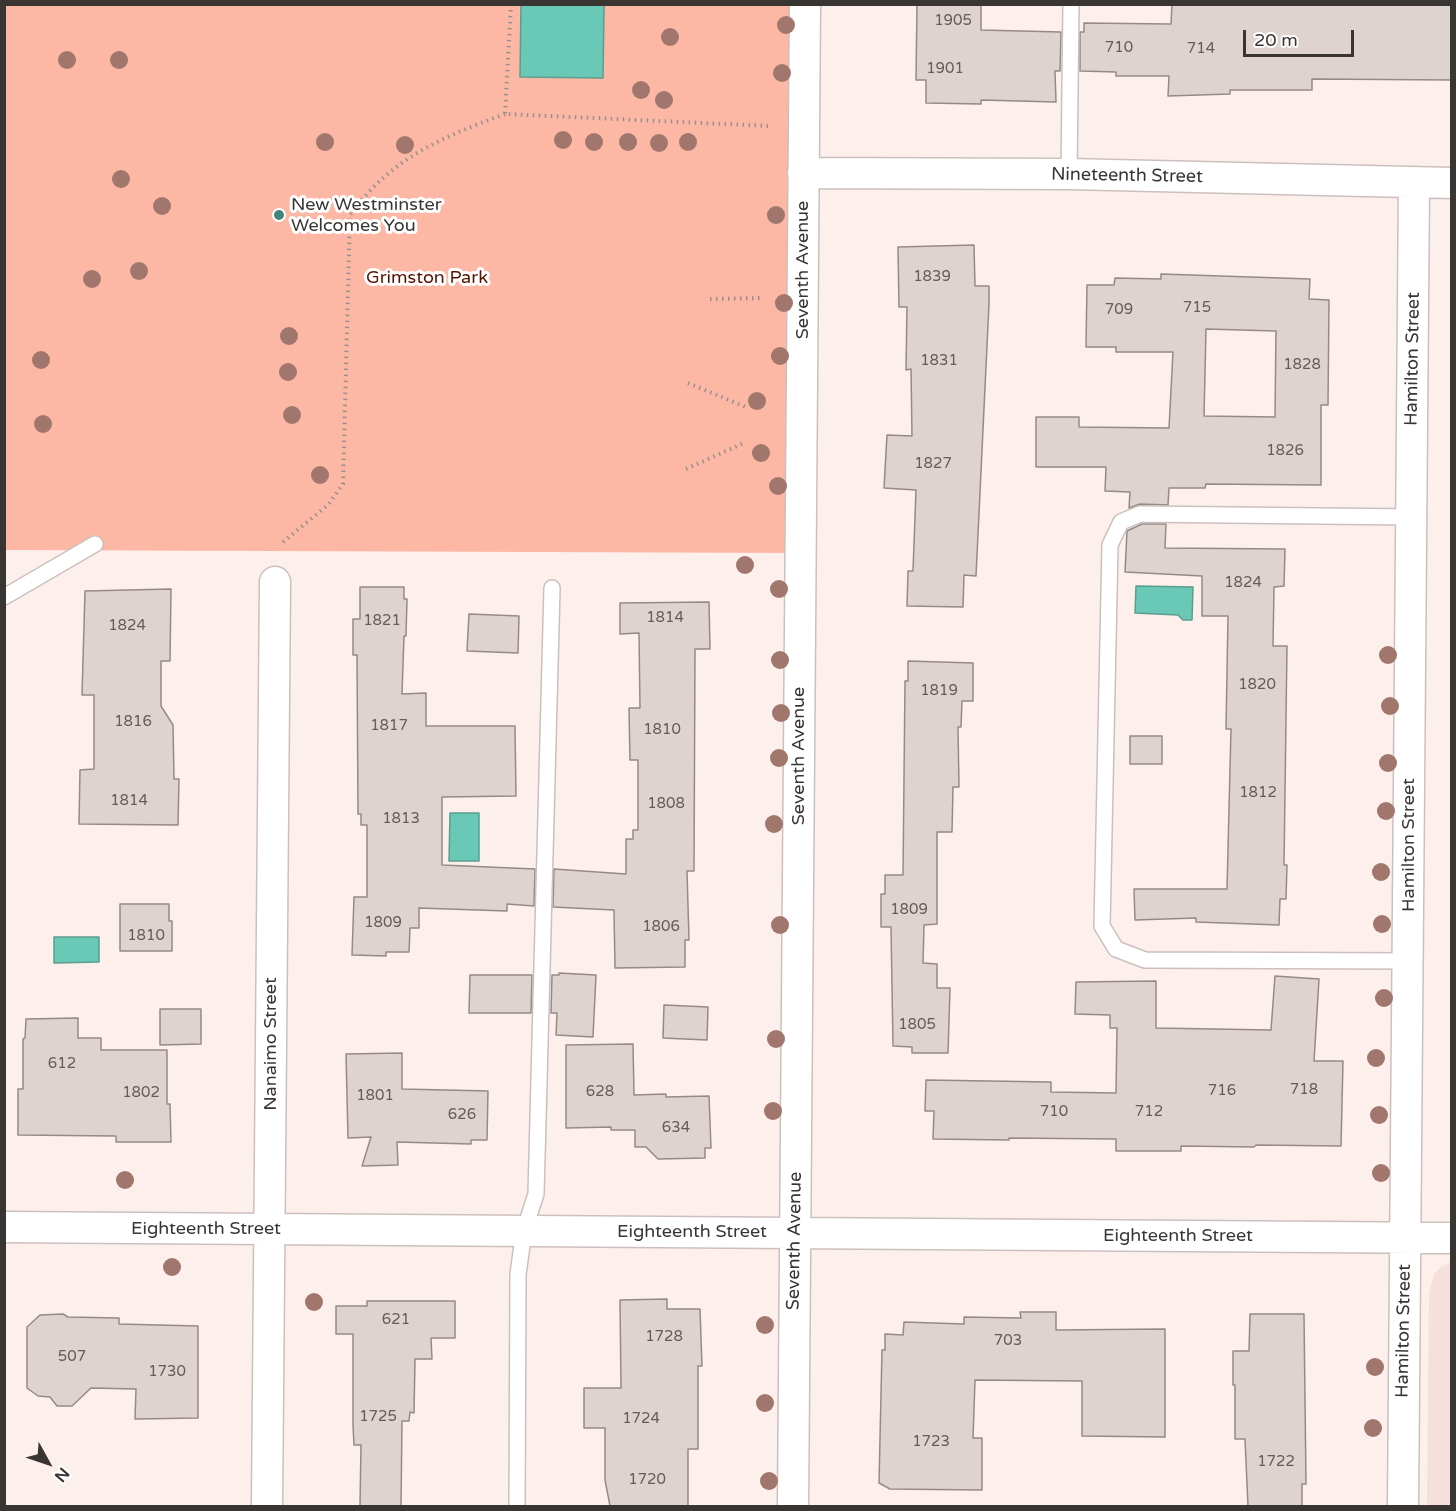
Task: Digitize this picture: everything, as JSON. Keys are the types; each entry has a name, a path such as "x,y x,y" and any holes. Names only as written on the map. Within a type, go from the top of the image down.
{"street":[{"name":"Seventh Avenue","path":"793,1506 805,4"},
{"name":"Nineteenth Street","path":"803,173 1069,174 1452,183"},
{"name":"Hamilton Street","path":"1403,1506 1414,183"},
{"name":"Nanaimo Street","path":"267,1506 274,582"},
{"name":"Eighteenth Street","path":"4,1227 1452,1238"}],"lane":[{"path":"1069,174 1071,4"},
{"path":"1408,961 1145,960 1116,949 1102,926 1110,545 1121,522 1140,514 1411,517"},
{"path":"4,597 94,544"},
{"path":"517,1506 518,1274 524,1231 536,1194 552,588"}],"path":[{"path":"505,114 511,4"},
{"path":"284,542 328,505 344,484 350,215 362,198 381,179 425,147 454,133 505,114 764,124 774,128"},
{"path":"710,299 764,298"},
{"path":"688,383 748,408"},
{"path":"686,469 746,442"}],"shaded area":[{"path":"521,5 604,5 603,78 520,77"},
{"path":"1136,586 1193,587 1192,620 1183,620 1178,615 1135,613"},
{"path":"450,813 479,813 479,861 449,861"},
{"path":"54,937 99,937 99,962 54,963"},
{"path":"1451,1262 1451,1506 1427,1506 1429,1294 1434,1274"}],"green space":[{"name":"Grimston Park","path":"5,5 805,5 801,553 5,550"}],"building":[{"path":"917,4 981,4 981,30 1061,32 1060,71 1055,71 1056,102 981,100 981,104 926,103 926,80 916,80"},
{"path":"1172,4 1452,4 1452,80 1312,79 1312,90 1230,90 1230,94 1168,96 1169,76 1116,76 1116,72 1080,71 1080,32 1084,32 1084,23 1171,24"},
{"path":"974,245 975,286 989,286 976,576 964,575 963,607 907,606 908,571 913,571 916,490 884,488 887,435 912,436 911,369 906,370 907,307 899,307 898,247"},
{"path":"1161,274 1310,279 1309,299 1329,300 1328,405 1321,405 1321,485 1206,484 1205,488 1169,488 1168,505 1140,504 1129,508 1130,492 1105,491 1106,467 1036,467 1036,417 1079,417 1079,427 1169,428 1173,352 1116,352 1116,347 1086,347 1087,285 1114,285 1115,278 1161,279","holes":["1206,329 1276,331 1275,417 1204,416"]},
{"path":"1142,524 1166,524 1165,548 1285,549 1284,586 1274,587 1273,646 1287,646 1284,865 1287,865 1286,899 1280,899 1279,925 1196,922 1196,918 1135,920 1134,889 1227,889 1231,729 1226,729 1228,616 1202,616 1202,576 1125,572 1127,531"},
{"path":"360,587 404,587 404,599 407,599 402,694 426,693 426,726 515,726 516,796 442,797 442,865 535,869 534,906 507,904 507,911 419,908 419,928 410,928 409,952 386,952 386,956 352,955 354,897 367,897 367,825 361,825 361,814 358,814 357,655 353,655 353,619 360,619"},
{"path":"171,589 170,661 161,661 161,706 173,725 174,779 179,779 178,825 79,824 80,770 94,769 94,695 82,695 85,591"},
{"path":"709,602 710,649 695,649 694,871 687,871 689,940 685,940 685,967 615,968 614,910 553,907 554,869 626,874 626,839 633,839 633,830 638,830 638,760 630,760 629,708 640,708 639,633 620,634 620,603"},
{"path":"469,614 519,616 518,653 467,651"},
{"path":"908,661 973,663 973,701 962,701 961,727 958,727 959,787 953,787 952,832 937,832 937,924 924,925 923,963 937,964 937,988 950,988 948,1053 912,1053 912,1047 893,1046 891,927 881,927 881,894 885,894 885,875 903,875 905,681 908,681"},
{"path":"1130,736 1162,736 1162,764 1130,764"},
{"path":"120,904 169,904 169,921 172,921 172,951 120,951"},
{"path":"559,973 596,975 593,1037 556,1035 557,1013 551,1013 552,975 559,975"},
{"path":"470,975 532,975 531,1013 469,1013"},
{"path":"1275,976 1319,979 1314,1061 1343,1061 1341,1146 1181,1146 1181,1151 1116,1151 1116,1139 933,1139 934,1111 925,1111 926,1080 1051,1082 1051,1092 1116,1093 1117,1028 1110,1028 1110,1015 1075,1014 1076,982 1156,981 1156,1028 1271,1030"},
{"path":"664,1005 708,1007 707,1040 663,1038"},
{"path":"160,1009 201,1009 201,1044 160,1045"},
{"path":"78,1018 78,1038 101,1038 101,1050 167,1050 167,1104 170,1104 171,1142 116,1142 116,1136 18,1135 18,1089 23,1089 23,1039 25,1038 26,1019"},
{"path":"633,1044 634,1095 709,1096 711,1148 705,1148 705,1158 658,1159 646,1147 635,1147 635,1130 611,1130 611,1127 566,1128 566,1045"},
{"path":"402,1053 402,1089 488,1091 487,1140 471,1140 471,1144 397,1142 398,1165 362,1166 371,1137 348,1138 346,1054"},
{"path":"667,1299 667,1309 700,1309 702,1366 698,1366 698,1449 688,1449 688,1506 610,1506 605,1480 605,1428 584,1428 584,1388 621,1388 620,1300"},
{"path":"367,1301 455,1301 455,1338 431,1338 432,1359 415,1359 414,1413 410,1412 409,1421 402,1421 401,1506 360,1506 361,1445 354,1445 353,1425 353,1334 336,1334 336,1306 367,1306"},
{"path":"1020,1312 1056,1312 1056,1330 1165,1329 1165,1437 1082,1436 1082,1381 975,1380 973,1438 982,1438 982,1490 890,1489 879,1483 882,1350 885,1350 885,1334 903,1335 904,1322 964,1324 964,1317 1021,1318"},
{"path":"63,1314 68,1317 119,1318 119,1324 198,1326 198,1418 135,1419 136,1389 91,1388 72,1406 57,1406 50,1397 38,1396 27,1388 27,1327 40,1315"},
{"path":"1250,1314 1304,1314 1306,1484 1302,1484 1302,1506 1248,1506 1245,1439 1235,1439 1233,1351 1249,1351"}],"place":[{"name":"New Westminster Welcomes You","path":"279,215"}]}
